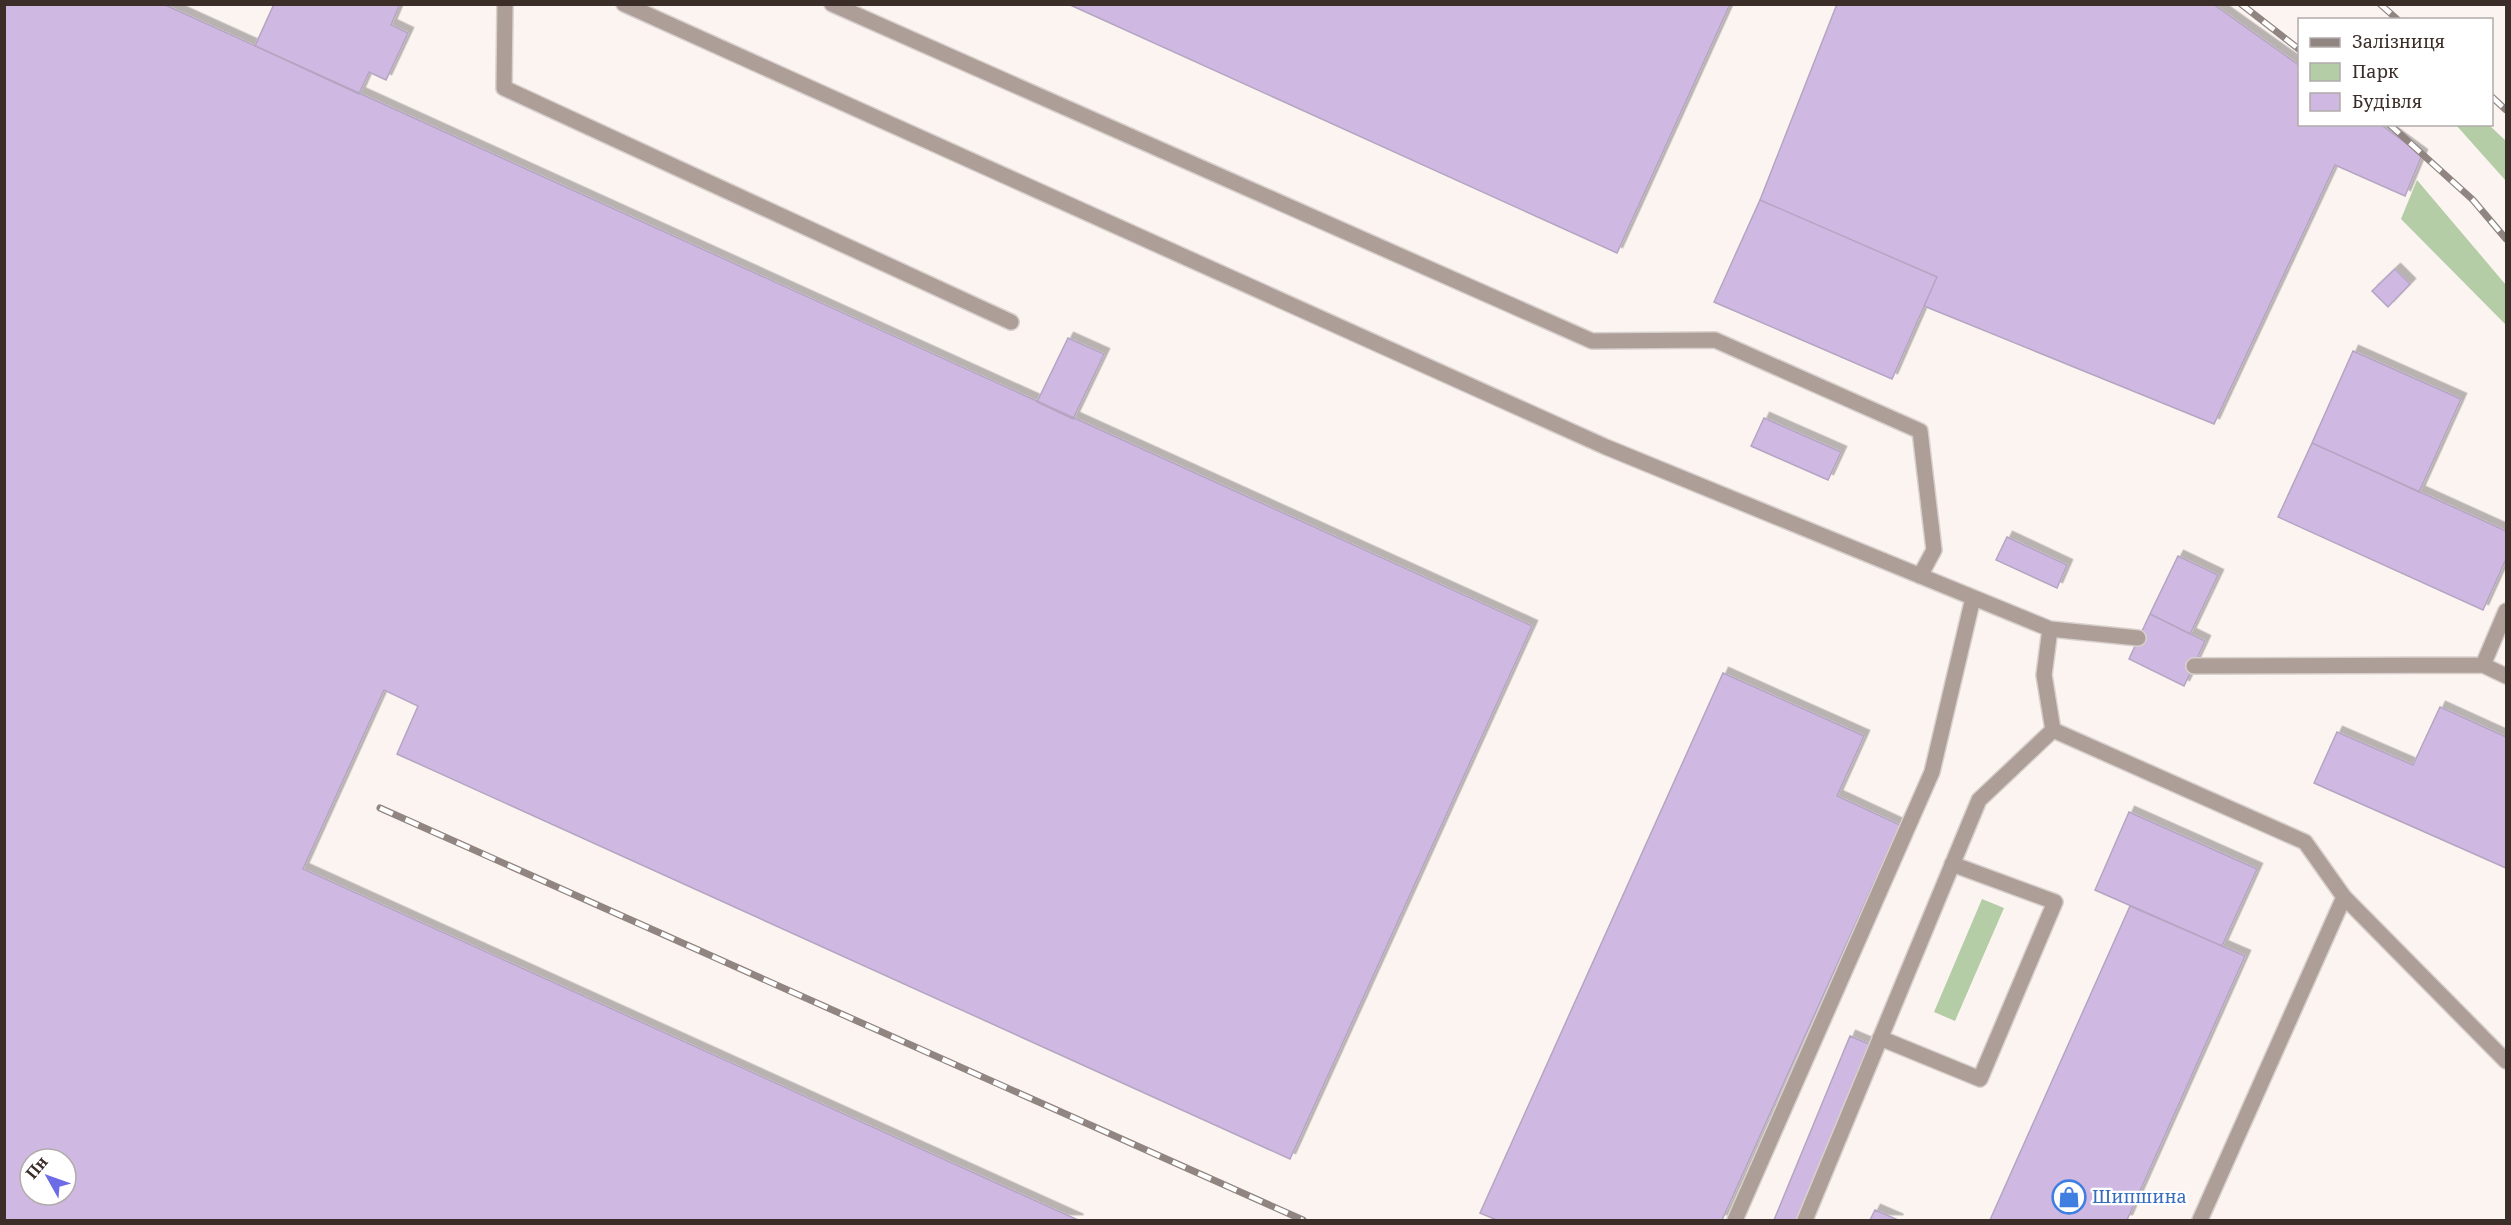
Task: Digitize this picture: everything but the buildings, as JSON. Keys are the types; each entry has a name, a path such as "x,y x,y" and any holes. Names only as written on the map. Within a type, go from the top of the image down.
{"lane":[{"path":"505,4 504,88 1011,322"},
{"path":"624,4 1606,447 2050,629 2138,638"},
{"path":"832,4 1592,341 1715,340 1920,431 1934,550 1920,576"},
{"path":"1735,1221 1932,772 1973,598"},
{"path":"2483,665 2506,611"},
{"path":"2050,629 2044,675 2053,730"},
{"path":"2194,666 2483,665 2506,676"},
{"path":"1804,1221 1979,800 2053,730"},
{"path":"2053,730 2306,842 2344,897 2506,1061"},
{"path":"1880,1038 1980,1079 2055,902 1952,864"},
{"path":"2200,1221 2344,897"}],"green space":[{"path":"2457,126 2490,126 2506,141 2506,181"},
{"path":"2417,180 2506,285 2506,325 2401,219"},
{"path":"1982,899 2004,908 1955,1021 1934,1012"}],"railway":[{"path":"2241,4 2298,48"},
{"path":"2380,4 2396,18"},
{"path":"2493,98 2506,110"},
{"path":"2391,126 2473,200 2506,239"},
{"path":"380,808 1303,1220"}],"place":[{"name":"Шипшина","path":"2069,1197"}]}
